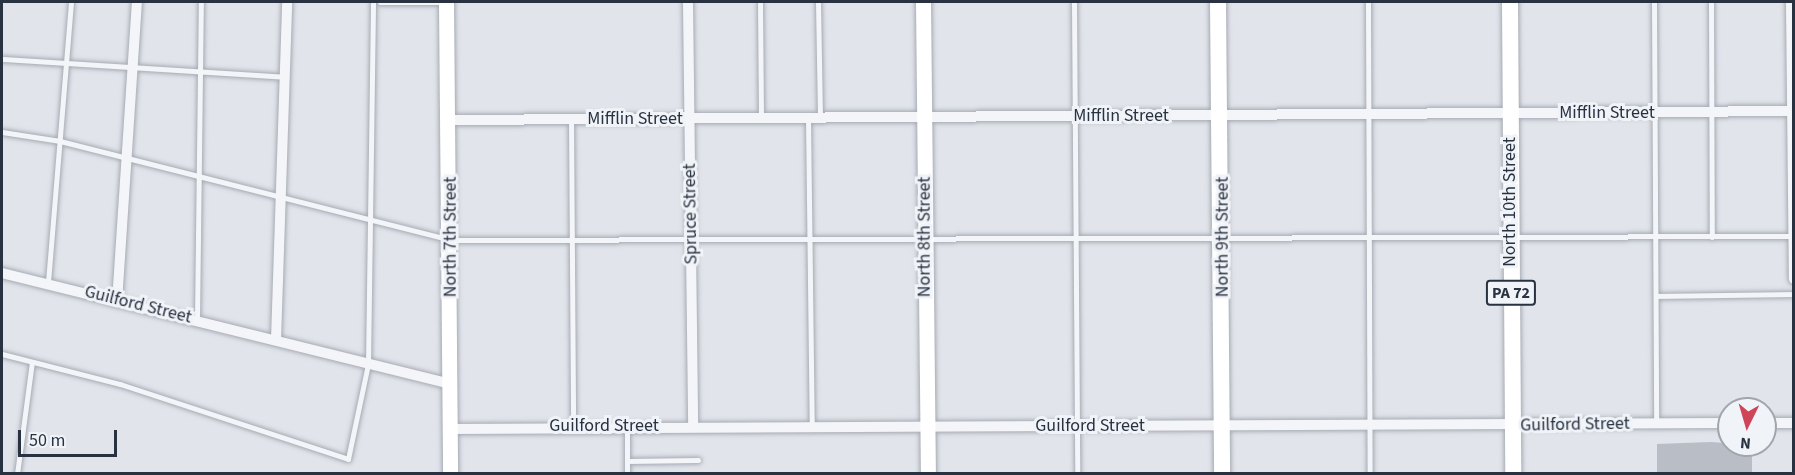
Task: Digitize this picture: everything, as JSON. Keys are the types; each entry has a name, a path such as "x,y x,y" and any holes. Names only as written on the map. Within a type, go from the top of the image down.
{"main road":[{"name":"North 9th Street","path":"1218,2 1224,238 1222,474"},
{"name":"North 10th Street","path":"1510,2 1509,238 1513,474"}],"street":[{"path":"117,302 137,2"},
{"path":"276,340 287,2"},
{"name":"North 7th Street","path":"446,2 452,240 450,474"},
{"name":"Spruce Street","path":"688,2 693,426"},
{"name":"North 8th Street","path":"923,2 928,474"},
{"path":"1791,2 1794,279"},
{"name":"Mifflin Street","path":"449,120 1793,111"},
{"name":"Guilford Street","path":"2,273 48,282 117,302 449,384"},
{"name":"Guilford Street","path":"450,429 573,426 1369,425 1513,427 1717,423"},
{"path":"1777,423 1794,423"}],"lane":[{"path":"48,282 71,2"},
{"path":"197,320 197,71 201,2"},
{"path":"2,354 120,384 348,459 368,364 373,2"},
{"path":"380,2 446,2"},
{"path":"760,2 760,118"},
{"path":"818,2 820,117"},
{"path":"1074,2 1077,474"},
{"path":"1368,2 1370,474"},
{"path":"1654,2 1656,424"},
{"path":"1711,2 1712,237"},
{"path":"2,59 285,77"},
{"path":"808,117 812,426"},
{"path":"571,118 573,426"},
{"path":"2,132 60,141 370,222 452,240 572,242 1793,236"},
{"path":"1656,296 1794,294"},
{"path":"17,474 32,362"},
{"path":"627,426 627,474"},
{"path":"627,461 698,460"}],"building":[{"path":"1717,442 1717,457 1752,457 1752,474 1657,474 1657,444"}]}
